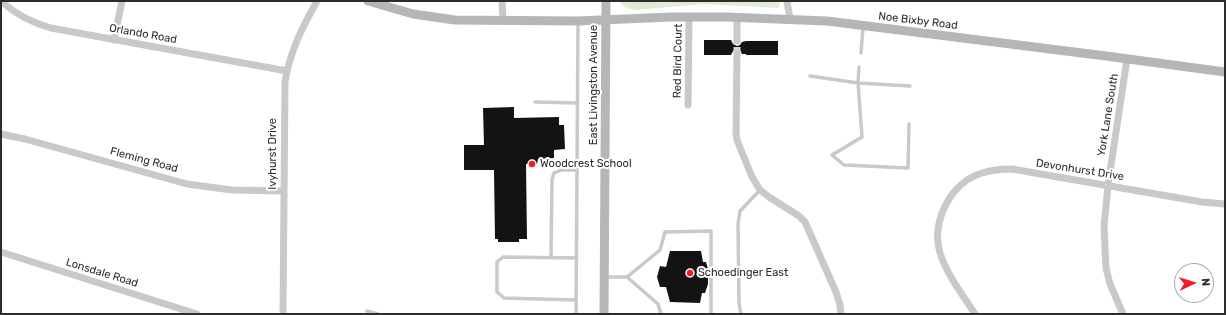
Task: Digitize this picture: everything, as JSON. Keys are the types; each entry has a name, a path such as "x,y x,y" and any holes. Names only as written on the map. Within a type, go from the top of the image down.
{"street":[{"path":"114,40 122,1"},
{"name":"Ivyhurst Drive","path":"283,314 284,101 287,71 291,55 302,28 317,1"},
{"name":"Noe Bixby Road","path":"368,1 420,15 455,20 578,21 689,17 737,17 827,22 1225,72"},
{"path":"502,1 503,20"},
{"name":"East Livingston Avenue","path":"604,314 606,1"},
{"path":"787,1 790,19"},
{"name":"Orlando Road","path":"1,2 16,13 40,25 287,71"},
{"name":"Red Bird Court","path":"688,105 689,17"},
{"path":"737,17 737,40"},
{"path":"737,54 737,140 752,177 760,190 799,216 805,222 836,292 841,314"},
{"name":"York Lane South","path":"1122,314 1110,284 1106,268 1104,227 1108,185 1127,59"},
{"name":"Fleming Road","path":"1,134 25,139 188,184 232,190 284,192"},
{"name":"Devonhurst Drive","path":"976,314 945,266 937,236 944,206 960,186 981,173 1012,169 1202,202 1225,204"},
{"name":"Lonsdale Road","path":"1,252 197,314"}],"lane":[{"path":"576,314 578,21"},
{"path":"860,53 863,26"},
{"path":"859,67 858,83 862,137 832,155 844,165 908,168 909,124"},
{"path":"810,76 858,83 910,86"},
{"path":"535,102 578,103"},
{"path":"552,257 552,180 554,173 561,170 577,170"},
{"path":"741,314 739,303 738,224 740,211 760,190"},
{"path":"604,277 627,277 660,250 665,232 711,231 711,314"},
{"path":"576,300 504,298 497,292 497,262 503,257 577,258"},
{"path":"627,277 658,304 662,314"},
{"path":"368,311 378,314"}],"green space":[{"path":"620,1 778,1 780,4 778,8 704,4 636,10 624,7"}],"building":[{"path":"704,40 731,40 733,44 737,46 746,41 778,41 778,55 746,55 742,54 740,50 737,49 733,51 731,55 704,55"},
{"path":"514,107 514,118 559,117 559,125 564,125 565,149 554,150 554,158 538,159 537,164 526,164 527,239 519,239 519,242 498,242 498,239 495,239 494,170 464,170 464,145 484,145 483,108"},
{"path":"670,251 701,251 703,262 706,262 708,269 708,284 705,293 702,293 700,303 670,302 666,287 660,287 657,277 660,266 666,267"}],"tunnel":[{"path":"737,41 737,54"}],"place":[{"name":"Woodcrest School","path":"532,164"},
{"name":"Schoedinger East","path":"690,273"}]}
